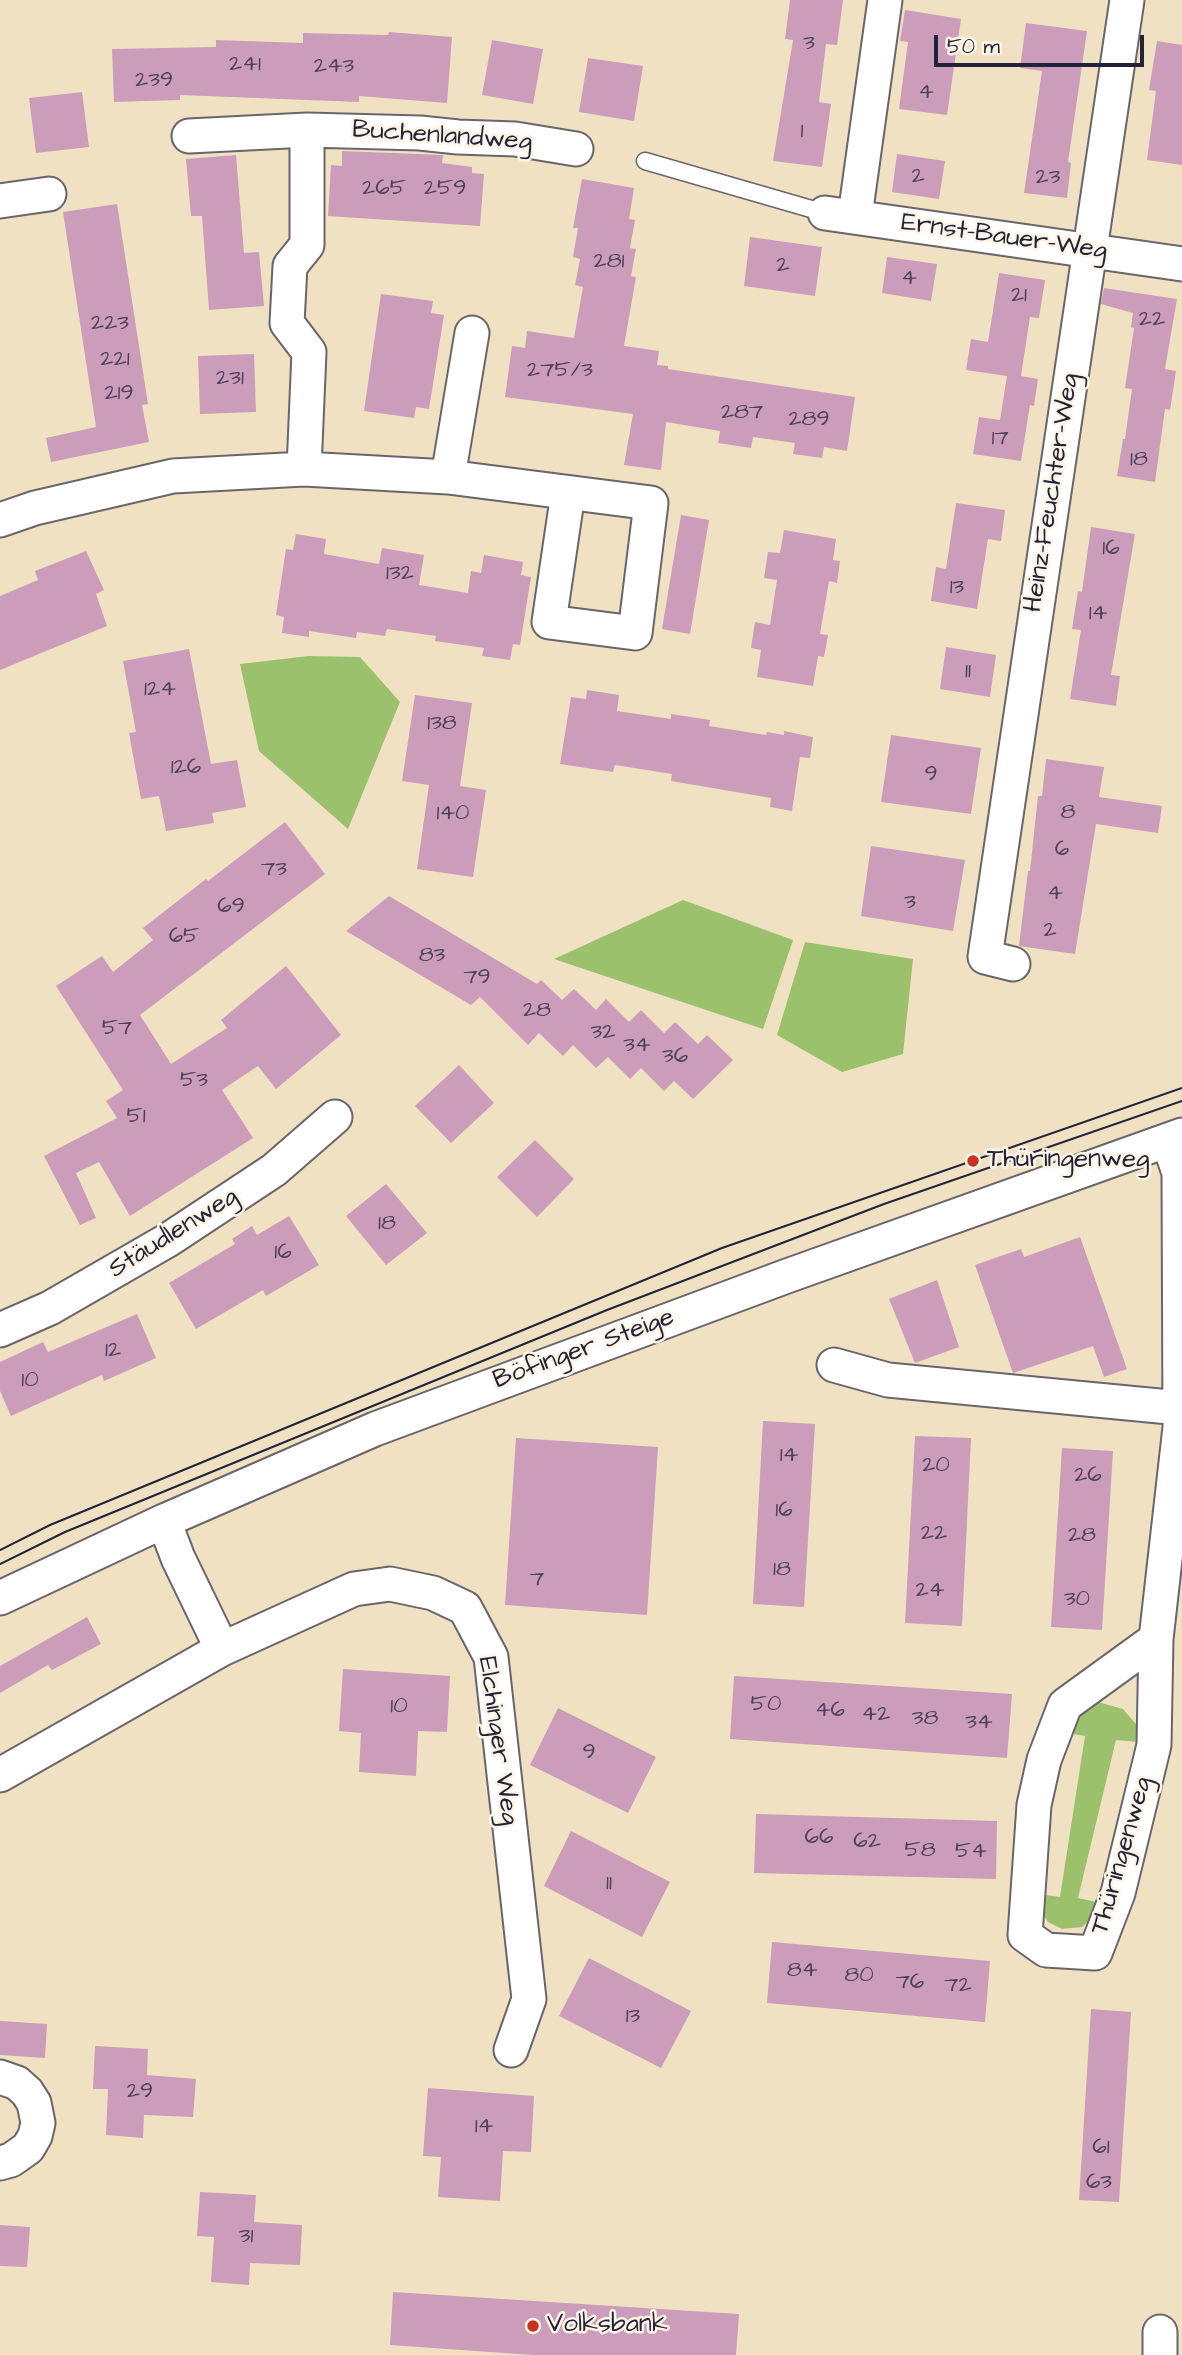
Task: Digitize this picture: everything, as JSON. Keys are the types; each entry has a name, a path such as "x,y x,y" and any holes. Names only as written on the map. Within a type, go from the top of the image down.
{"street":[{"path":"840,214 885,0"},
{"name":"Heinz-Feuchter-Weg","path":"1013,964 985,957 1127,0"},
{"path":"304,469 309,352 287,323 290,266 307,245 307,130"},
{"name":"Buchenlandweg","path":"188,136 307,130 420,132 458,137 515,139 576,149"},
{"path":"0,201 49,194"},
{"name":"Ernst-Bauer-Weg","path":"840,214 1182,264"},
{"path":"448,477 472,333"},
{"path":"0,520 35,508 173,476 304,469 448,477 651,503 635,633 550,622 568,493"},
{"name":"Stäudlenweg","path":"0,1330 50,1308 168,1240 274,1170 335,1117"},
{"name":"Thüringenweg","path":"1156,1639 1065,1705 1044,1760 1034,1805 1025,1935 1045,1950 1095,1953 1118,1893 1154,1745 1156,1639 1170,1535 1180,1408 1179,1173 1175,1138"},
{"name":"Böfinger Steige","path":"0,1598 164,1521 374,1429 545,1364 1175,1138"},
{"path":"834,1365 888,1380 1180,1408"},
{"path":"164,1521 178,1558 222,1649"},
{"name":"Elchinger Weg","path":"0,1775 222,1649 354,1589 390,1584 433,1593 464,1608 491,1657 530,1999 511,2050"},
{"path":"1089,1688 1126,1692 1154,1713"},
{"path":"0,2077 17,2083 31,2097 38,2123 35,2136 23,2153 0,2163"}],"lane":[{"path":"645,161 840,214"}],"green space":[{"path":"309,656 360,657 400,702 348,829 259,751 240,664"},
{"path":"683,900 793,940 763,1029 554,959"},
{"path":"805,942 913,959 903,1054 842,1072 777,1035"},
{"path":"1098,1702 1123,1709 1141,1730 1139,1742 1116,1740 1078,1898 1101,1903 1093,1917 1082,1927 1062,1929 1048,1922 1040,1910 1039,1894 1060,1897 1085,1736 1066,1733 1076,1711"}],"building":[{"path":"790,0 843,0 837,45 826,44 819,102 831,104 822,167 773,161 793,40 785,39"},
{"path":"905,10 961,19 947,115 899,109 908,42 900,41"},
{"path":"1026,23 1087,31 1068,162 1071,163 1067,198 1024,193 1042,71 1020,68"},
{"path":"389,32 452,37 447,103 359,96 359,102 180,95 180,100 114,102 112,49 216,47 216,40 303,43 303,33 388,35"},
{"path":"492,40 543,49 533,104 482,95"},
{"path":"1157,41 1182,45 1182,165 1147,160 1156,91 1149,90"},
{"path":"588,58 643,66 634,121 579,112"},
{"path":"82,92 89,147 36,153 29,98"},
{"path":"342,151 443,155 442,163 472,167 472,173 484,174 480,226 328,216 331,165 342,166"},
{"path":"897,154 945,161 939,199 892,192"},
{"path":"236,155 244,253 259,252 264,306 209,310 202,216 191,216 186,159"},
{"path":"582,179 634,188 629,219 635,220 630,248 636,249 631,276 636,277 624,346 659,351 657,365 668,366 668,369 855,397 847,451 824,447 822,458 793,454 795,443 753,437 751,448 718,443 720,431 666,422 661,470 624,465 633,414 505,397 512,346 525,348 527,331 574,338 583,287 575,285 580,259 573,257 578,228 573,228"},
{"path":"117,204 148,404 142,405 149,442 51,462 46,438 96,427 63,212"},
{"path":"750,237 822,247 815,296 744,286"},
{"path":"887,257 937,264 931,301 882,293"},
{"path":"999,273 1045,280 1039,318 1030,317 1021,376 1038,379 1034,406 1030,405 1021,461 973,454 979,417 1000,420 1007,376 966,370 971,339 988,342"},
{"path":"1104,288 1177,299 1165,369 1176,371 1170,410 1165,409 1155,482 1117,476 1132,389 1125,388 1134,328 1131,327 1133,313 1101,304"},
{"path":"381,294 433,301 431,313 444,315 429,409 416,407 414,418 364,411"},
{"path":"254,354 256,412 200,414 198,356"},
{"path":"956,503 1005,510 1001,541 988,539 977,609 931,601 936,567 946,569"},
{"path":"681,515 709,520 690,634 662,629"},
{"path":"1091,527 1135,534 1111,675 1120,676 1116,706 1070,699 1081,630 1072,629 1078,591 1082,592"},
{"path":"784,530 836,539 833,560 840,561 837,583 829,581 820,634 828,635 824,657 818,656 813,686 757,677 761,650 751,648 755,622 770,625 777,580 764,578 768,552 780,553"},
{"path":"296,534 326,539 324,554 379,564 382,548 424,555 419,585 468,593 471,571 481,573 484,555 523,562 521,575 531,577 520,645 513,644 510,660 482,656 484,648 435,641 436,636 387,629 385,636 357,632 356,638 309,631 309,637 282,633 284,617 276,615 286,549 293,550"},
{"path":"86,551 104,590 96,594 107,626 0,670 0,596 38,580 35,571"},
{"path":"946,647 996,655 990,697 940,689"},
{"path":"189,649 211,764 237,760 246,807 212,813 214,823 166,831 159,796 141,799 129,733 136,732 123,661"},
{"path":"587,690 619,695 617,711 671,719 671,714 710,720 709,726 766,735 767,732 784,735 784,731 813,737 810,758 800,757 792,811 770,807 771,798 671,781 672,774 615,765 613,772 560,764 571,697 586,699"},
{"path":"415,695 472,703 460,786 486,790 473,877 417,869 429,785 402,781"},
{"path":"891,735 981,748 971,814 881,802"},
{"path":"1046,759 1104,767 1099,797 1162,806 1158,833 1096,824 1075,954 1019,946 1038,796 1042,796"},
{"path":"285,822 325,874 140,1015 171,1064 227,1028 221,1020 286,966 341,1035 276,1089 258,1066 222,1090 253,1138 130,1216 99,1162 76,1173 96,1218 80,1225 44,1156 117,1118 106,1101 123,1090 56,986 102,956 113,972 153,940 143,928"},
{"path":"871,846 965,860 953,931 861,916"},
{"path":"389,896 537,984 541,980 562,1000 574,989 596,1010 606,999 629,1022 641,1010 664,1033 675,1022 698,1044 707,1035 733,1060 693,1099 674,1081 664,1091 641,1068 630,1079 608,1057 596,1068 573,1045 563,1056 539,1033 528,1045 480,997 471,1005 346,931"},
{"path":"459,1065 494,1103 451,1143 415,1106"},
{"path":"535,1140 574,1179 537,1217 497,1177"},
{"path":"386,1184 427,1233 386,1265 346,1216"},
{"path":"289,1216 319,1265 266,1296 263,1290 196,1329 169,1283 235,1244 232,1239 252,1226 257,1235"},
{"path":"1080,1237 1127,1369 1104,1377 1093,1346 1013,1373 975,1265 1021,1249 1024,1257"},
{"path":"937,1280 959,1347 915,1363 889,1299"},
{"path":"137,1314 156,1358 104,1381 102,1375 11,1416 0,1391 0,1362 43,1342 48,1352"},
{"path":"763,1421 815,1424 804,1607 753,1604"},
{"path":"915,1436 971,1438 962,1626 905,1623"},
{"path":"516,1438 658,1447 647,1615 505,1605"},
{"path":"1062,1448 1113,1451 1102,1630 1051,1627"},
{"path":"87,1617 101,1644 52,1670 48,1665 0,1693 0,1666"},
{"path":"343,1669 450,1676 447,1732 418,1731 416,1776 359,1772 361,1733 339,1731"},
{"path":"734,1676 1012,1694 1007,1758 730,1739"},
{"path":"558,1708 656,1757 628,1813 530,1765"},
{"path":"756,1814 997,1821 996,1879 754,1873"},
{"path":"571,1831 670,1882 642,1937 544,1886"},
{"path":"772,1942 990,1961 985,2022 767,2003"},
{"path":"589,1958 691,2011 661,2068 559,2016"},
{"path":"1091,2009 1131,2012 1119,2202 1079,2200"},
{"path":"0,2021 47,2024 45,2058 0,2055"},
{"path":"95,2046 148,2049 147,2075 196,2079 193,2117 144,2115 143,2138 106,2135 108,2089 93,2089"},
{"path":"428,2088 534,2096 531,2152 503,2151 500,2201 438,2197 441,2157 423,2156"},
{"path":"200,2192 256,2195 254,2222 302,2225 300,2265 250,2263 249,2285 211,2282 214,2237 197,2236"},
{"path":"0,2225 30,2227 27,2267 0,2266"},
{"path":"393,2292 739,2314 736,2355 533,2355 390,2345"}],"tram line":[{"path":"0,1550 50,1525 722,1248 1182,1088"},
{"path":"0,1564 65,1532 607,1310 884,1204 1182,1101"}],"place":[{"name":"Thüringenweg","path":"973,1161"},
{"name":"Volksbank","path":"533,2326"}]}
